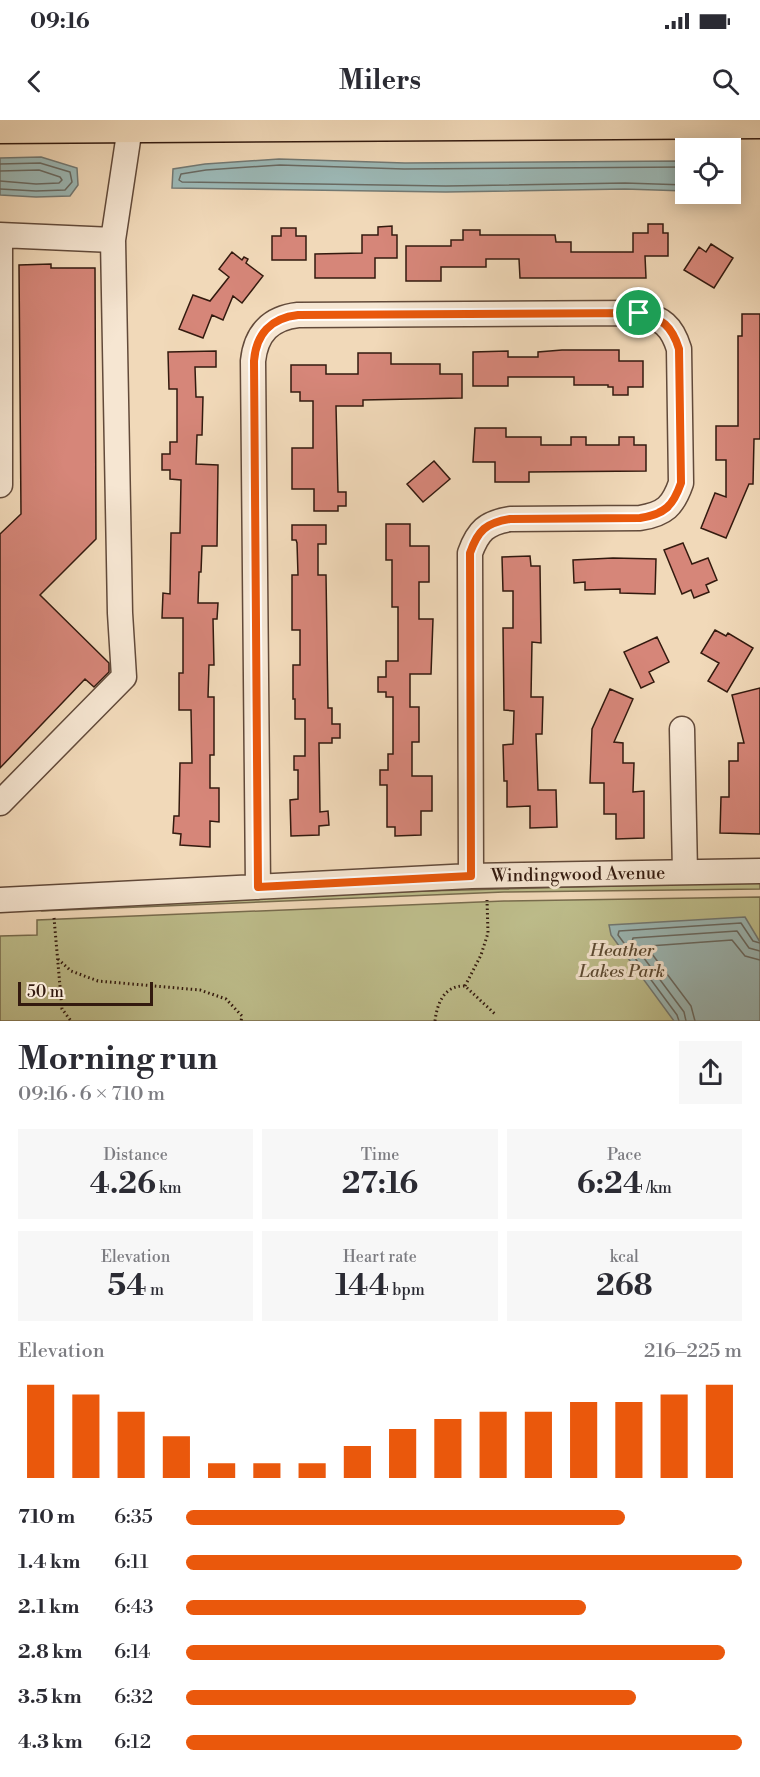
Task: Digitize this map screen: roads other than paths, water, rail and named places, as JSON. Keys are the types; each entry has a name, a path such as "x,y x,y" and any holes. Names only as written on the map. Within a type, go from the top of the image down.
{"main road":[{"path":"0,128 134,123 760,123"}],"street":[{"path":"0,803 124,677 120,613 113,240 134,123"},
{"path":"0,485 0,236 113,240"},
{"path":"258,887 254,361 258,339 275,321 286,316 298,315 639,313 653,316 675,335 679,349 681,483 668,508 655,515 640,518 495,521 478,534 470,553 471,876"},
{"path":"682,729 685,872"},
{"name":"Windingwood Avenue","path":"0,900 471,876 760,871"}],"water":[{"path":"41,157 77,168 78,185 70,196 0,195 0,158"},
{"path":"279,159 405,163 675,161 675,191 625,189 446,192 172,188 173,169 205,164"},
{"path":"745,917 760,942 760,1021 674,1021 611,935 609,925"}],"park label":[{"name":"Heather Lakes Park","path":"622,960"}]}
